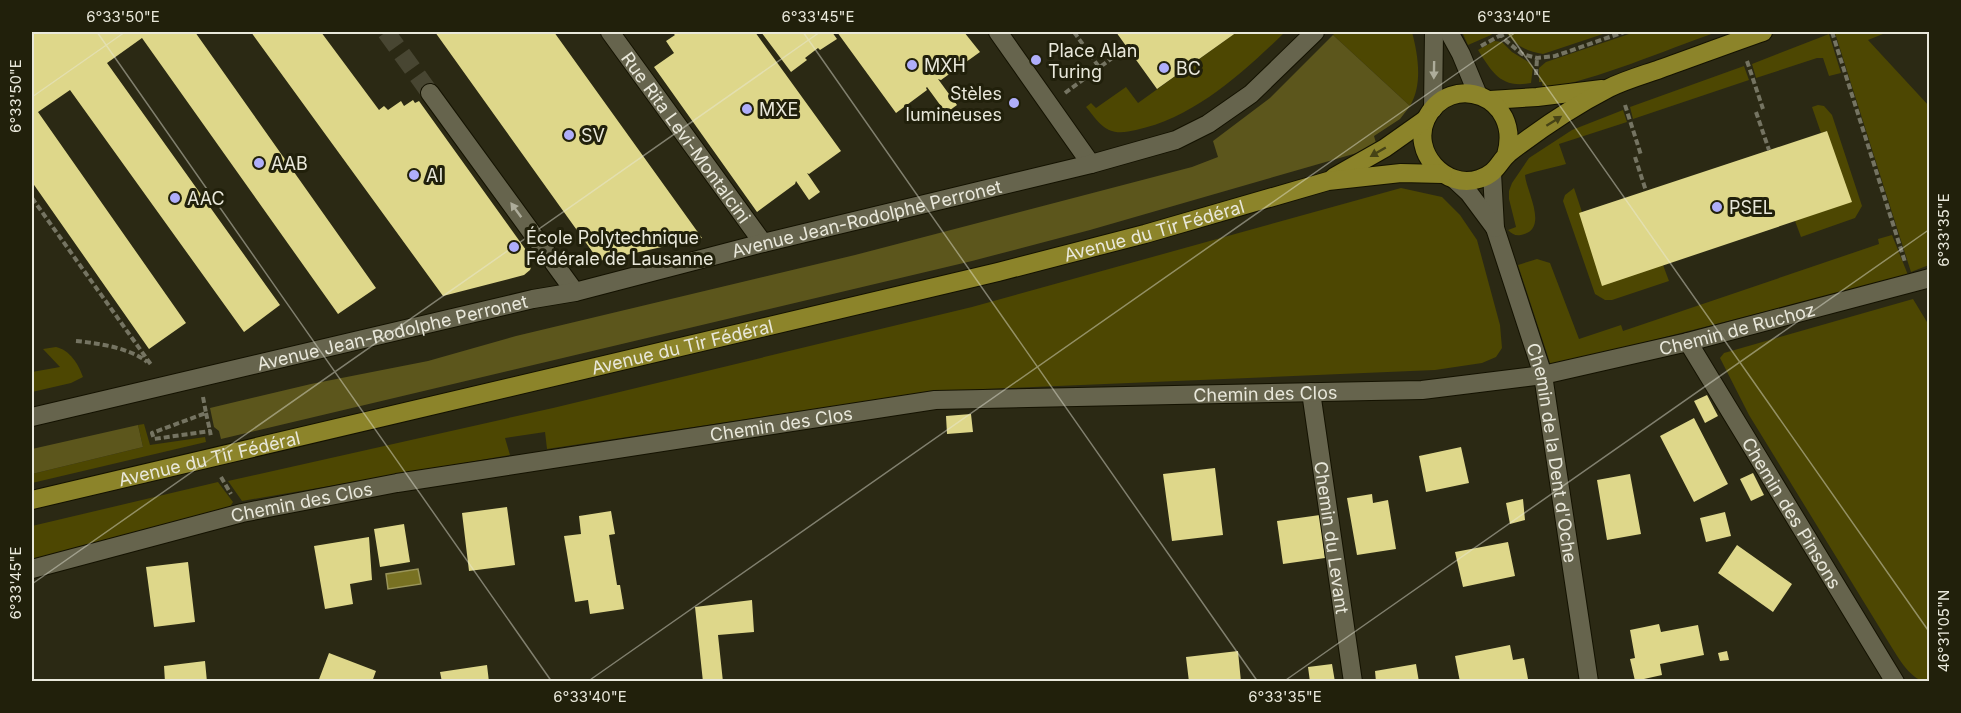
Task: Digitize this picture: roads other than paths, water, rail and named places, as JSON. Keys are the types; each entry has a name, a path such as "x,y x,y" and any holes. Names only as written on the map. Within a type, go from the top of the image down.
{"main road":[{"path":"1506,155 1547,125 1610,88 1763,32"},
{"path":"1484,97 1502,113 1510,130 1510,143 1506,155 1492,173 1474,180 1449,177 1434,166 1423,144 1423,131 1430,114 1442,100 1466,93 1484,97 1538,97 1610,88"},
{"name":"Avenue du Tir Fédéral","path":"1328,181 1385,148 1430,114"},
{"name":"Avenue du Tir Fédéral","path":"32,500 987,275 1146,234 1328,181 1401,173 1449,177"}],"street":[{"name":"Rue Rita Levi-Montalcini","path":"610,32 762,243"},
{"path":"998,32 1091,164"},
{"name":"Avenue Jean-Rodolphe Perronet","path":"32,417 575,291 762,243 1091,164 1176,140 1208,124 1251,94 1315,32"},
{"path":"1430,114 1435,63 1434,32"},
{"path":"1449,32 1484,97"},
{"path":"430,93 575,291"},
{"name":"Chemin de la Dent d'Oche","path":"1492,173 1495,228 1543,375 1589,681"},
{"name":"Chemin de la Dent d'Oche","path":"1449,177 1469,193 1495,228"},
{"name":"Chemin de Ruchoz","path":"1543,375 1688,342 1922,281"},
{"name":"Chemin des Pinsons","path":"1688,342 1895,681"},
{"name":"Chemin des Clos","path":"32,569 242,513 397,483 935,400 1422,390 1543,375"},
{"name":"Chemin du Levant","path":"1311,392 1353,681"}],"tunnel":[{"path":"386,32 430,93"}],"place":[{"name":"Place Alan Turing","path":"1036,60"},
{"name":"MXH","path":"912,65"},
{"name":"BC","path":"1164,68"},
{"name":"Stèles lumineuses","path":"1014,103"},
{"name":"MXE","path":"747,109"},
{"name":"SV","path":"569,135"},
{"name":"AAB","path":"259,163"},
{"name":"AI","path":"414,175"},
{"name":"AAC","path":"175,198"},
{"name":"PSEL","path":"1717,207"},
{"name":"École Polytechnique Fédérale de Lausanne","path":"514,247"}]}
